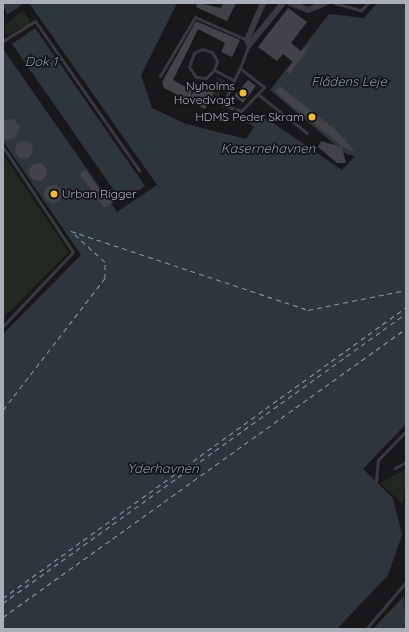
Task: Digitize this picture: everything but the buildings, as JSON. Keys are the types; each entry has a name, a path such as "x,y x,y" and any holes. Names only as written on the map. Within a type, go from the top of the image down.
{"street":[{"path":"248,42 263,3"},
{"path":"248,42 283,3"},
{"path":"290,3 308,10 325,3"}],"lane":[{"path":"334,3 361,10 368,3"},
{"path":"160,76 194,17 248,42 240,68 223,105 241,111 259,95 264,87 240,68"},
{"path":"3,41 35,21 139,170"},
{"path":"202,49 212,52 216,61 214,70 206,78 194,76 189,67 194,53 202,49"},
{"path":"214,70 234,80"},
{"path":"259,95 307,133"},
{"path":"3,147 73,252 3,326"},
{"path":"376,481 378,460 406,431"},
{"path":"395,468 406,462"},
{"path":"366,629 405,584"}],"shaded area":[{"path":"23,11 30,21 27,25 8,35 3,26"},
{"path":"217,77 226,81 216,102 210,99"},
{"path":"3,154 69,252 3,318"},
{"path":"406,469 406,482 403,504 380,483"}],"water":[{"path":"3,3 24,3 7,15"},
{"name":"Yderhavnen","path":"29,3 177,3 141,75 152,108 186,124 246,139 254,127 246,121 252,113 270,121 342,170 355,156 346,154 270,90 329,14 364,18 377,3 406,3 406,424 363,469 393,498 402,535 388,575 337,629 3,629 3,334 81,255 3,141 3,49 117,212 157,185"},
{"name":"Dok 1","path":"35,28 145,186 122,202 12,44"},
{"path":"404,596 406,629 373,629 403,597"}],"ferry route":[{"path":"71,231 308,310 406,290"},
{"path":"3,410 105,278 105,262 72,232"},
{"path":"3,598 406,307"},
{"path":"3,603 406,313"},
{"path":"3,617 406,328"}],"place":[{"name":"Nyholms Hovedvagt","path":"243,93"},
{"name":"HDMS Peder Skram","path":"312,117"},
{"name":"Urban Rigger","path":"54,194"}],"water label":[{"name":"Flådens Leje","path":"349,81"},
{"name":"Kasernehavnen","path":"268,148"}]}
